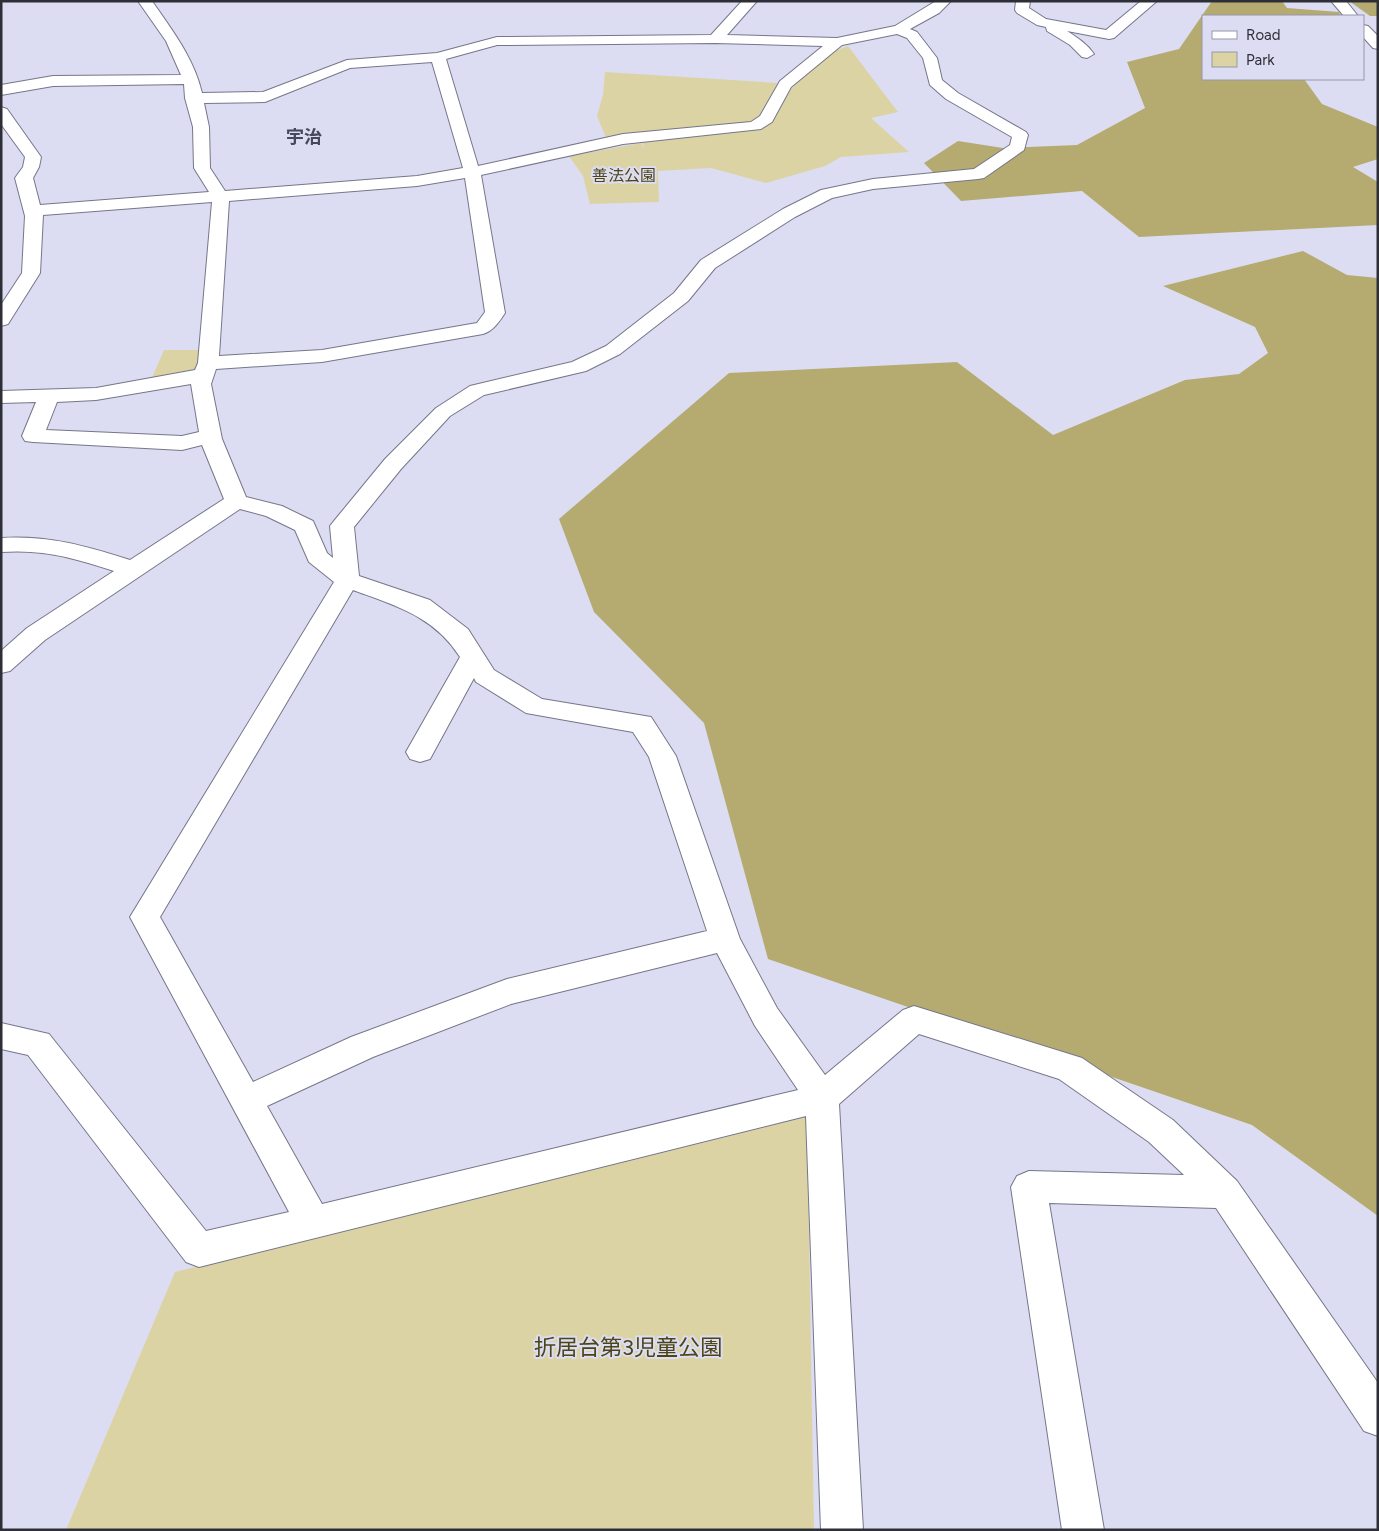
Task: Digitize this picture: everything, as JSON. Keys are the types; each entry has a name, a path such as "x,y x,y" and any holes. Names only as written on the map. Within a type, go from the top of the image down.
{"street":[{"path":"144,1 173,41 192,88 201,127 202,168 220,198 206,369 202,384 211,436 236,501"},
{"path":"714,39 750,1"},
{"path":"1,90 53,81 192,88 265,97 347,64 438,57 497,41 714,39 837,42 899,29 934,10 944,1"},
{"path":"1023,1 1022,10 1075,42 1087,54"},
{"path":"1042,22 1109,35 1150,1"},
{"path":"1338,1 1350,15"},
{"path":"314,1223 145,917 347,580 342,526 393,464 443,412 477,390 579,367 613,350 681,297 708,264 789,213 827,194 873,184 978,174 1018,147 1020,135 999,121 952,96 936,82 930,58 912,35 899,29"},
{"path":"1364,29 1378,45"},
{"path":"32,211 68,206 220,198 417,181 472,172 624,138 755,126 766,119 786,84 837,42"},
{"path":"1,397 96,394 206,369 322,356 483,328 495,313 472,172 438,57"},
{"path":"1,112 33,156 31,166 24,178 32,211 31,274 1,320"},
{"path":"49,395 33,436 182,443 211,436"},
{"path":"1,665 36,634 236,501 274,511 305,526 317,557 347,580 422,606 459,635 485,676 534,707 642,724 662,756 725,939 766,1017 822,1098 842,1530"},
{"path":"1,545 30,543 80,552 133,569"},
{"path":"420,752 473,656"},
{"path":"247,1100 362,1046 507,992 725,939"},
{"path":"1,1036 38,1044 199,1250 822,1098 914,1019 1070,1068 1161,1131 1226,1192 1378,1417"},
{"path":"1083,1530 1028,1187 1226,1192"}],"green space":[{"name":"善法公園","path":"848,46 898,112 871,118 909,152 841,157 825,166 766,183 711,168 658,171 659,202 590,204 583,176 569,156 641,143 645,150 641,139 769,119 793,87 813,66 836,51"},
{"path":"605,72 778,83 757,120 747,125 606,138 597,116 603,95"},
{"path":"164,350 205,350 195,370 151,380"},
{"name":"折居台第3児童公園","path":"807,1114 814,1530 66,1530 175,1272"}],"shaded area":[{"path":"1212,1 1282,1 1287,8 1339,12 1340,15 1202,15"},
{"path":"1349,1 1378,1 1378,16 1370,16"},
{"path":"1202,16 1202,80 1305,80 1322,104 1378,127 1378,159 1353,167 1378,182 1378,225 1139,237 1082,191 961,201 924,163 958,141 1003,148 1077,145 1145,108 1127,62 1179,49"},
{"path":"1303,251 1347,275 1378,278 1378,1216 1252,1125 768,959 704,723 594,612 559,519 729,373 957,362 1053,435 1185,380 1239,374 1268,353 1255,327 1163,286"}],"district":[{"name":"宇治","path":"304,137"}]}
